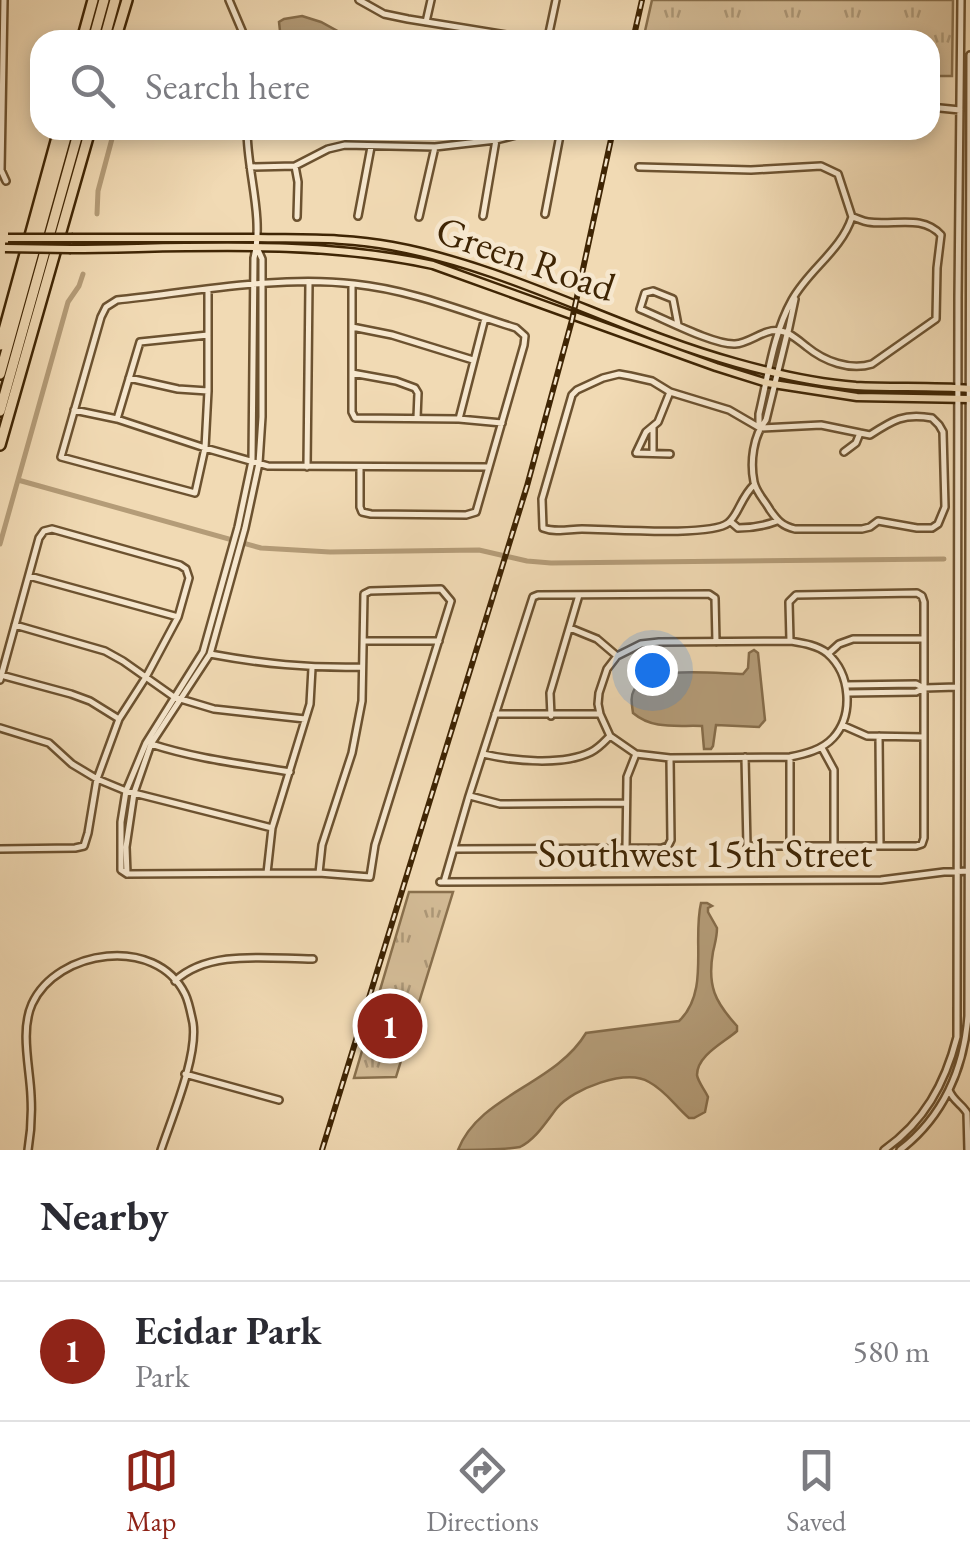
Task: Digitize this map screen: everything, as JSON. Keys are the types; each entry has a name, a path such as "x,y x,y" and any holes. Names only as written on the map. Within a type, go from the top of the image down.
{"highway":[{"path":"85,30 93,0"},
{"path":"96,30 104,0"},
{"path":"108,30 120,0"},
{"path":"116,30 120,0"},
{"path":"0,345 56,140"},
{"path":"0,374 65,140"},
{"path":"0,411 76,140"},
{"path":"0,445 87,140"}],"main road":[{"name":"Green Road","path":"4,238 257,238 390,245 492,274 684,346 770,372 859,386 970,389"},
{"name":"Green Road","path":"3,248 257,248 388,255 433,265 771,384 857,397 970,399"}],"street":[{"path":"4,0 1,170 6,181"},
{"path":"230,0 242,30"},
{"path":"359,0 384,14 478,30"},
{"path":"426,22 431,0"},
{"path":"546,30 556,0"},
{"path":"884,1150 913,1126 937,1093 951,1059 958,1015 961,0"},
{"path":"900,1150 941,1105 956,1075 966,1039 970,58 960,60"},
{"path":"940,107 960,107"},
{"path":"149,744 182,699 206,653 255,462 259,284 248,140"},
{"path":"249,167 294,166 345,145 435,147 496,140 483,216"},
{"path":"545,214 559,140"},
{"path":"358,216 370,147"},
{"path":"419,217 435,147"},
{"path":"960,156 970,156"},
{"path":"294,166 298,182 297,217"},
{"path":"639,167 751,170 821,166 838,174 852,216 841,240 795,296 770,372 766,420 760,428 753,455 754,485 778,521 794,529 862,529 878,521 932,528 942,517 942,432 932,418 904,416 870,435 821,425 760,428 730,410 670,392 652,381 619,374 572,394 542,499 544,528 551,532 720,527 731,522 744,494 754,485"},
{"path":"678,325 673,299 653,291 645,293 640,308 678,325 732,345 764,333 785,332 832,362 863,367 872,364 936,319 941,235 922,223 868,222 852,216"},
{"path":"306,467 308,282"},
{"path":"208,290 206,448 195,492 61,456 100,318 106,307 117,300 259,284 352,283 447,304 516,328 525,336 476,512 362,512 360,468"},
{"path":"352,283 355,418 502,423"},
{"path":"459,419 485,318"},
{"path":"352,327 473,360"},
{"path":"771,384 779,374 785,332"},
{"path":"117,419 140,342 208,334"},
{"path":"352,373 396,380 415,388 417,418"},
{"path":"129,378 208,391"},
{"path":"670,392 658,422 646,432 636,453 670,454"},
{"path":"74,410 117,419 255,462 306,467 488,467"},
{"path":"653,453 654,428"},
{"path":"844,452 856,444 860,433"},
{"path":"731,522 738,528 750,528 778,521"},
{"path":"0,849 84,846 97,779 119,719 178,617 189,578 180,565 52,529 44,531 1,678 81,698 119,719"},
{"path":"959,564 969,564"},
{"path":"29,576 178,617"},
{"path":"206,653 174,697 130,792 127,874 370,877 375,845 451,601 441,589 370,590 364,594 362,701 352,753 326,830 319,874"},
{"path":"670,758 668,846 454,849 533,597 710,594 715,598 716,642"},
{"path":"551,716 550,694 579,595"},
{"path":"745,756 748,846 922,844 922,596 796,595 789,602 790,641"},
{"path":"14,626 105,651 124,660 174,697 214,709 305,719"},
{"path":"570,628 598,639 617,656"},
{"path":"828,654 839,644 854,640 924,639"},
{"path":"364,642 439,641"},
{"path":"790,641 828,654 842,674 846,712 832,739 822,747 790,757 670,758 636,754 610,736 600,714 598,704 607,669 617,656 641,644 790,641"},
{"path":"206,653 266,664 361,667"},
{"path":"266,874 272,828 310,704 312,668"},
{"path":"846,689 916,684 924,688 968,687"},
{"path":"495,714 600,714"},
{"path":"842,724 867,736 924,737"},
{"path":"0,728 49,743 72,764 130,792 272,828"},
{"path":"483,754 506,759 561,760 596,750 610,736"},
{"path":"880,736 880,846"},
{"path":"149,744 224,763 290,772"},
{"path":"822,747 834,770 834,846"},
{"path":"626,848 626,777 636,754"},
{"path":"790,757 790,847"},
{"path":"469,796 500,804 626,803"},
{"name":"Southwest 15th Street","path":"454,849 442,882 881,880 969,871"},
{"path":"28,1150 32,1104 26,1026 30,1008 39,992 61,970 110,955 156,965 176,981 184,992 194,1029 186,1074 161,1150"},
{"path":"176,981 205,962 312,959"},
{"path":"186,1074 279,1100"},
{"path":"949,1090 968,1119 968,1150"},
{"path":"941,1105 959,1104"}],"green space":[{"path":"652,0 953,0 952,76 940,76 940,30 645,30"},
{"path":"409,892 453,892 396,1077 354,1078"}],"shaded area":[{"path":"302,16 336,30 280,30 279,22"},
{"path":"749,653 758,653 765,720 759,727 716,725 713,746 704,749 702,726 657,724 633,713 632,695 641,682 668,674 743,674 748,668"},
{"path":"701,903 712,906 708,912 717,928 711,964 714,993 737,1026 737,1031 706,1055 698,1068 698,1078 708,1097 705,1112 689,1118 649,1082 639,1078 614,1079 565,1101 536,1135 520,1147 458,1150 482,1116 556,1065 586,1033 679,1021 694,996 697,981"}],"waterway":[{"path":"97,214 98,191 112,140"},
{"path":"0,544 68,302 83,274"},
{"path":"18,480 261,548 330,552 479,550 551,563 944,559"}],"railway":[{"path":"635,30 642,0"},
{"path":"322,1150 527,486 572,320 611,140"}],"place":[{"name":"Ecidar Park","path":"390,1026"}]}
